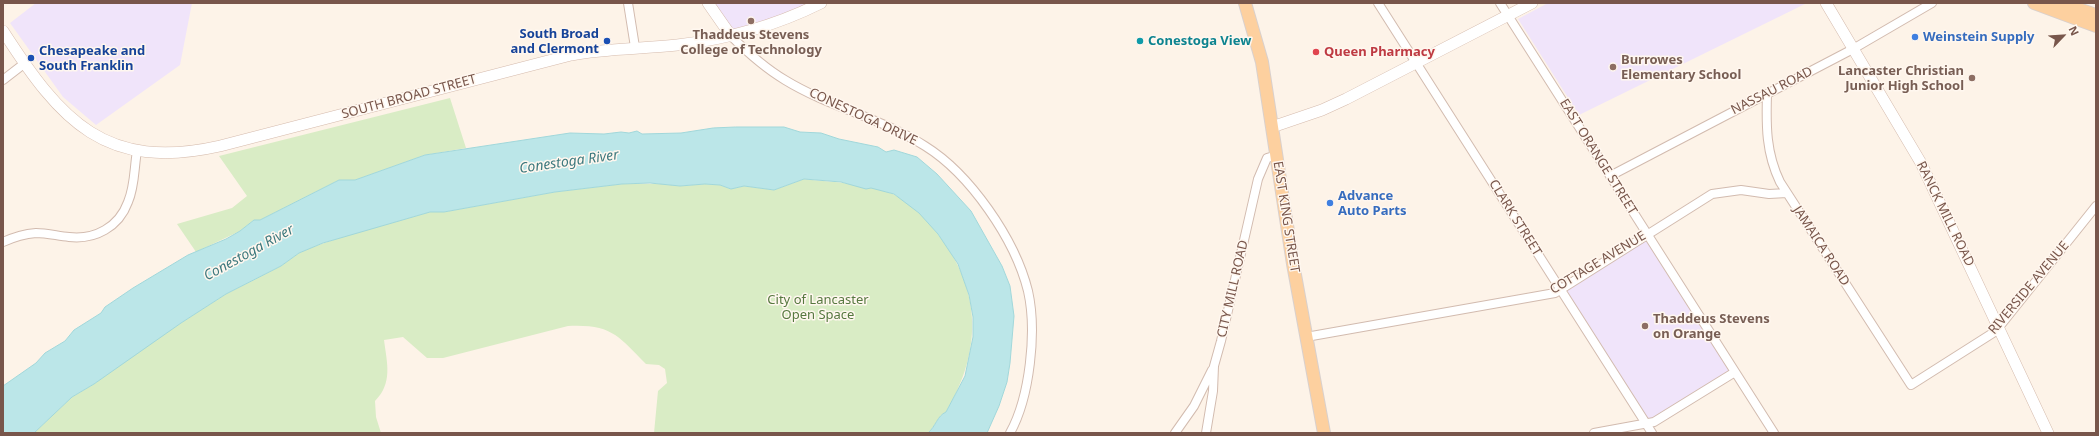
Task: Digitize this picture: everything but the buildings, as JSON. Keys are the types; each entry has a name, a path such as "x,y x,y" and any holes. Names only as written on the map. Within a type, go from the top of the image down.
{"main road":[{"path":"708,3 731,36"},
{"name":"SOUTH BROAD STREET","path":"3,31 55,103 73,120 105,140 137,151 174,154 204,150 557,58 596,51 696,43 731,36 768,25 821,3"},
{"name":"EAST KING STREET","path":"1244,3 1261,56 1306,337 1324,433"},
{"path":"1272,127 1338,103 1532,3"},
{"name":"RANCK MILL ROAD","path":"1826,3 1921,163 2048,433"},
{"path":"2034,3 2096,26"},
{"path":"2061,3 2096,15"}],"street":[{"path":"628,3 634,47"},
{"name":"CLARK STREET","path":"1378,3 1652,433"},
{"name":"EAST ORANGE STREET","path":"1500,3 1774,433"},
{"name":"NASSAU ROAD","path":"1610,176 1853,49 1932,3"},
{"name":"CONESTOGA DRIVE","path":"731,36 760,62 786,80 823,99 897,130 925,146 950,165 978,194 1017,260 1028,293 1031,322 1029,363 1020,409 1010,433"},
{"path":"3,80 25,63"},
{"name":"JAMAICA ROAD","path":"1767,94 1767,143 1774,170 1787,193 1911,385"},
{"path":"3,242 16,236 36,233 86,238 110,227 122,214 132,192 137,151"},
{"name":"CITY MILL ROAD","path":"1206,433 1213,392 1214,366 1258,179 1267,158 1277,155"},
{"name":"COTTAGE AVENUE","path":"1306,337 1553,294 1712,194 1740,190 1769,194 1787,193"},
{"name":"RIVERSIDE AVENUE","path":"1911,385 1993,334 2096,206"},
{"path":"1175,433 1194,406 1214,366"},
{"path":"1594,433 1654,422 1735,372"}],"shaded area":[{"path":"36,3 192,3 180,65 96,125 63,97 10,23"},
{"name":"Thaddeus Stevens College of Technology","path":"708,3 821,3 731,36"},
{"name":"Burrowes Elementary School","path":"1548,3 1807,3 1579,115 1518,19"},
{"name":"Thaddeus Stevens on Orange","path":"1647,234 1735,372 1646,424 1560,290"}],"green space":[{"path":"450,98 466,148 425,155 355,180 339,180 260,220 254,220 240,231 196,252 177,224 232,208 247,196 219,156"},
{"name":"City of Lancaster Open Space","path":"804,179 871,187 899,197 924,218 932,227 949,249 961,271 968,294 972,317 971,341 967,364 958,388 946,412 928,433 654,433 658,391 667,383 665,369 659,365 646,364 621,339 605,330 595,327 568,326 443,358 427,358 403,337 384,340 387,380 381,394 375,401 376,417 381,433 34,433 72,397 94,384 148,344 226,294 281,266 299,253 356,232 430,212 444,212 555,192 622,184 663,184 680,186 705,184 720,185 731,189 744,186 774,190"}],"water":[{"name":"Conestoga River","path":"784,127 800,132 821,133 839,139 878,147 886,152 894,150 917,157 937,174 971,211 1002,266 1010,286 1014,316 1007,382 999,406 987,433 928,433 946,412 965,376 973,337 973,317 969,295 958,264 938,234 919,213 894,194 871,188 866,189 841,182 804,179 774,190 744,186 731,189 720,185 705,184 680,186 650,183 622,184 555,192 444,212 430,212 323,243 299,253 281,266 226,294 181,323 94,384 72,397 34,433 3,433 3,386 36,363 45,353 65,341 74,330 101,313 105,307 133,288 188,255 226,239 240,231 254,220 260,220 339,180 355,180 425,155 570,133 604,134 621,132 629,133 637,131 642,134 681,133 713,128"}],"place":[{"name":"Thaddeus Stevens College of Technology","path":"751,21"},
{"name":"Weinstein Supply","path":"1915,37"},
{"name":"South Broad and Clermont","path":"607,41"},
{"name":"Conestoga View","path":"1140,41"},
{"name":"Queen Pharmacy","path":"1316,52"},
{"name":"Chesapeake and South Franklin","path":"31,58"},
{"name":"Burrowes Elementary School","path":"1613,67"},
{"name":"Lancaster Christian Junior High School","path":"1972,78"},
{"name":"Advance Auto Parts","path":"1330,203"},
{"name":"Thaddeus Stevens on Orange","path":"1645,326"}]}
